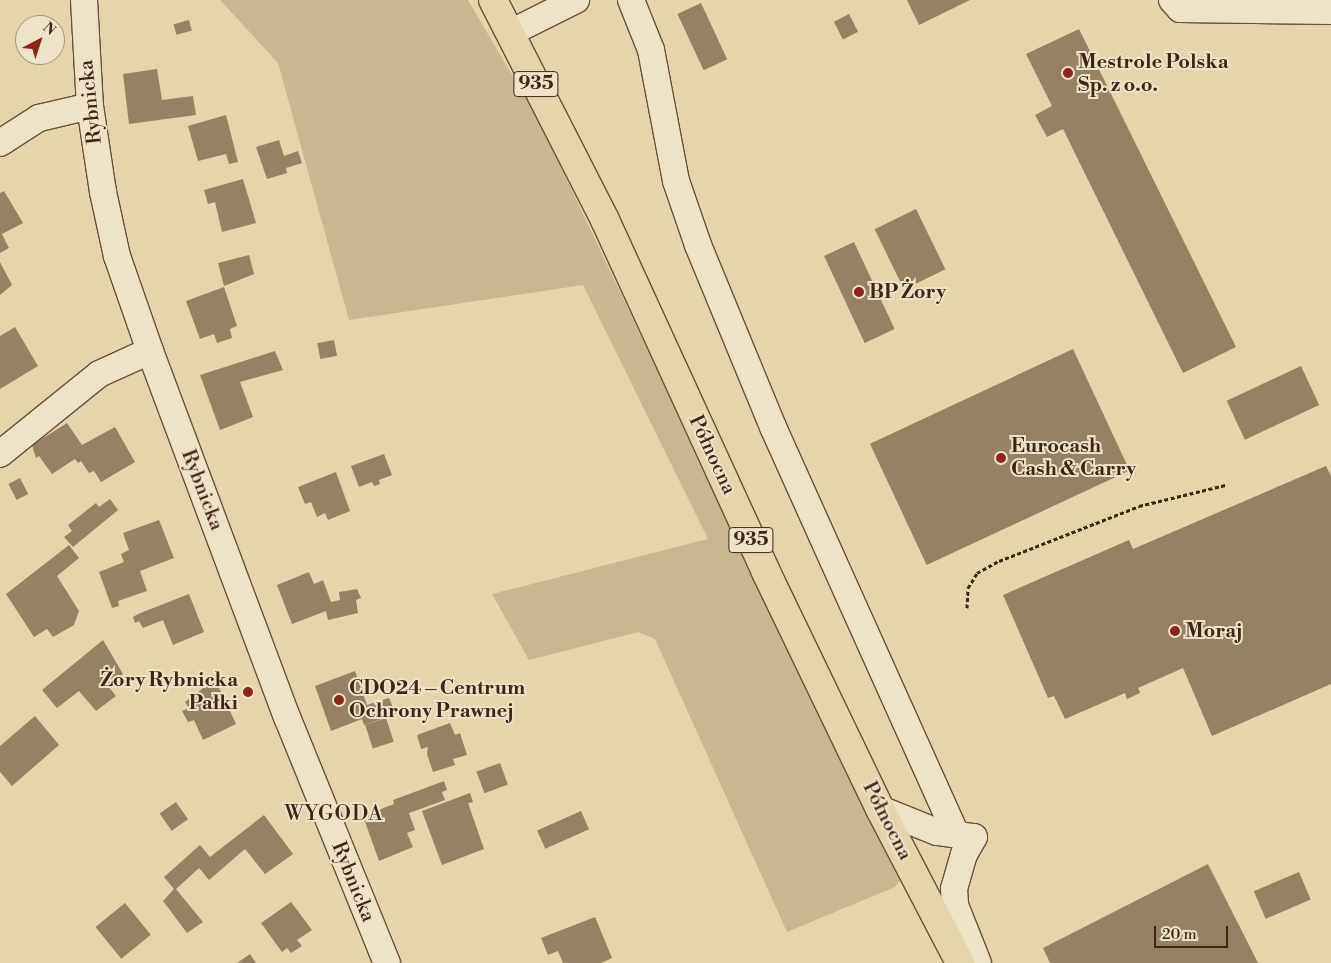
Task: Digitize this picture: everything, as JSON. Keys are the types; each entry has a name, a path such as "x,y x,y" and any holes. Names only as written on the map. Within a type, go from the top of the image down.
{"main road":[{"name":"Północna","path":"493,0 605,220 766,572 880,809 960,963"}],"street":[{"name":"Rybnicka","path":"84,0 90,106 103,192 118,256 150,351 291,726 387,963"},
{"path":"510,34 576,0"},
{"path":"631,0 651,50 676,181 698,245 777,436 965,836 964,854 954,889 954,905 978,963"},
{"path":"1172,0 1180,9 1331,11"},
{"path":"0,143 39,118 90,106"},
{"path":"0,454 99,374 150,351"},
{"path":"880,809 917,826 965,836"}],"path":[{"path":"967,608 968,588 977,573 999,561 1139,506 1225,485"}],"shaded area":[{"path":"220,0 468,0 538,119 900,881 895,887 787,932 655,639 638,632 529,660 492,594 708,539 583,285 349,320 278,63"}],"building":[{"path":"907,0 970,0 919,25"},
{"path":"701,3 727,59 704,70 677,14"},
{"path":"849,14 858,32 843,40 834,22"},
{"path":"189,20 192,31 176,35 174,24"},
{"path":"1079,29 1236,347 1183,373 1063,129 1047,137 1035,115 1052,106 1026,54"},
{"path":"157,69 162,100 193,96 196,115 129,124 123,74"},
{"path":"226,115 238,162 229,164 226,154 198,161 188,126"},
{"path":"279,140 284,156 298,151 302,163 286,168 287,173 267,179 256,147"},
{"path":"243,179 256,223 222,232 215,202 208,204 204,190"},
{"path":"4,191 23,223 2,234 9,248 0,253 0,193"},
{"path":"916,209 945,269 904,289 875,229"},
{"path":"854,242 895,329 865,343 824,256"},
{"path":"249,255 254,274 224,286 218,263"},
{"path":"0,262 12,285 0,295"},
{"path":"224,287 237,326 230,329 232,338 217,343 214,334 200,339 186,301"},
{"path":"15,327 38,366 0,389 0,336"},
{"path":"334,340 337,356 320,359 317,343"},
{"name":"Eurocash Cash & Carry","path":"1073,349 1130,470 927,565 870,444"},
{"path":"275,351 283,370 240,382 253,417 220,430 200,375"},
{"path":"1301,366 1319,405 1245,440 1227,401"},
{"path":"67,423 82,445 115,427 135,462 101,482 94,471 89,473 81,461 78,463 75,459 52,474 39,456 36,458 32,445"},
{"path":"384,454 392,475 379,480 380,484 374,486 372,482 359,487 351,466"},
{"name":"Moraj","path":"1326,466 1331,476 1331,684 1212,736 1183,668 1138,688 1140,693 1127,699 1125,693 1065,719 1054,696 1048,698 1003,595 1129,540 1133,549"},
{"path":"336,472 350,511 328,520 325,513 317,517 311,502 305,504 298,487"},
{"path":"20,478 28,494 17,500 8,484"},
{"path":"110,499 118,510 73,547 64,537 72,531 68,525 96,503 99,507"},
{"path":"159,520 174,558 140,571 147,591 118,601 119,606 112,608 99,572 124,562 121,554 129,550 123,533"},
{"path":"69,545 79,558 57,576 79,611 74,625 53,637 47,629 34,637 6,594"},
{"path":"309,572 314,584 323,580 331,602 340,600 339,592 357,589 361,598 356,600 358,613 328,620 326,611 292,624 277,585"},
{"path":"189,594 204,632 173,645 163,620 143,628 139,621 135,623 133,617 138,614"},
{"path":"103,640 123,674 108,686 116,696 96,711 79,691 57,708 42,690"},
{"path":"355,671 367,705 389,698 396,714 364,725 362,719 331,731 315,686"},
{"path":"215,679 236,724 203,740 194,720 188,722 182,711 189,708 185,702"},
{"path":"35,716 59,745 12,786 0,772 0,746"},
{"path":"386,718 394,742 373,749 365,725"},
{"path":"450,723 455,735 460,733 467,755 453,759 455,765 433,772 427,754 428,747 421,749 417,735"},
{"path":"500,763 508,785 484,793 477,772"},
{"path":"444,781 447,790 442,792 445,800 409,813 415,830 407,833 413,847 379,861 363,816 394,804 393,800"},
{"path":"470,793 473,802 468,803 484,849 442,865 422,811"},
{"path":"176,802 188,819 172,831 160,813"},
{"path":"581,811 589,829 545,849 537,831"},
{"path":"264,815 293,854 265,874 245,849 209,880 199,868 176,889 203,922 187,933 163,901 174,889 164,877 200,845 210,857"},
{"path":"1208,864 1258,963 1050,963 1043,948"},
{"path":"1299,872 1311,900 1266,919 1254,891"},
{"path":"291,902 312,930 297,940 302,946 291,953 287,948 282,952 261,923"},
{"path":"125,903 151,935 121,959 95,927"},
{"path":"595,917 612,958 601,963 563,963 558,951 548,955 541,938"},
{"path":"250,954 256,963 237,963"}],"place":[{"name":"Mestrole Polska Sp. z o.o.","path":"1068,73"},
{"name":"BP Żory","path":"859,292"},
{"name":"Eurocash Cash & Carry","path":"1001,458"},
{"name":"Moraj","path":"1175,631"},
{"name":"Żory Rybnicka Pałki","path":"248,692"},
{"name":"CDO24 – Centrum Ochrony Prawnej","path":"339,700"}],"district":[{"name":"WYGODA","path":"334,814"}]}
